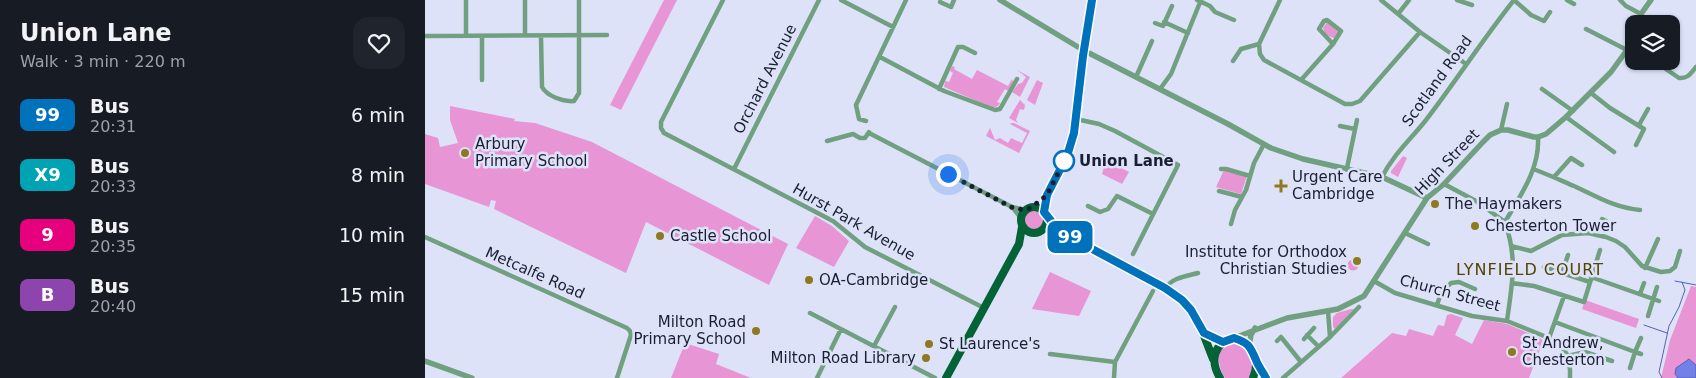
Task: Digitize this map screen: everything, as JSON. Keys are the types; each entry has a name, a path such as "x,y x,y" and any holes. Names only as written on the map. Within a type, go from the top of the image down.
{"main road":[{"path":"1042,231 1046,226 1047,195 1070,148 1076,119 1083,50 1092,0"},
{"path":"946,378 1019,244 1022,227 1020,217 1047,195"},
{"path":"1029,208 1037,207 1066,235"},
{"path":"1022,227 1032,234"},
{"path":"1019,244 1032,234 1042,231 1052,231 1066,235 1165,288 1182,300 1191,310 1204,333 1220,378"},
{"path":"1204,333 1223,342"},
{"path":"1213,359 1218,346 1234,338 1249,346 1254,353 1256,370 1253,378"},
{"path":"1256,361 1266,378"}],"street":[{"path":"466,0 466,36"},
{"path":"525,0 525,36"},
{"path":"541,36 542,87 549,95 568,102 574,101 579,93 579,0"},
{"name":"Hurst Park Avenue","path":"723,0 661,122 661,128 664,133 833,221 865,247 984,308"},
{"name":"Orchard Avenue","path":"734,169 819,0"},
{"path":"841,0 893,27"},
{"path":"859,119 856,105 906,0"},
{"path":"940,2 951,7 955,0"},
{"path":"1000,0 1083,50 1282,153 1382,178 1427,198"},
{"path":"1280,0 1259,44 1260,54 1264,60 1345,104 1360,101 1420,32"},
{"path":"1381,0 1420,32 1465,64"},
{"path":"1398,14 1409,0"},
{"path":"1457,0 1472,5"},
{"path":"1514,0 1531,15 1544,21 1550,12"},
{"name":"Scotland Road","path":"1382,178 1394,157 1424,122 1514,0"},
{"path":"1567,0 1573,4"},
{"path":"1620,0 1626,6 1641,14 1651,0"},
{"path":"1160,89 1171,74 1200,1 1210,6 1215,12 1234,20"},
{"path":"1155,23 1163,26 1172,6"},
{"path":"1301,80 1333,44 1341,31 1327,20 1324,21 1319,30 1333,44"},
{"path":"1164,22 1188,33"},
{"path":"1586,29 1625,46"},
{"path":"425,36 607,35"},
{"path":"482,36 482,80"},
{"path":"1137,77 1152,41"},
{"path":"1233,61 1241,49 1259,44"},
{"path":"939,89 958,47 963,47 975,53"},
{"path":"1444,184 1476,201 1505,222 1533,169 1539,151 1539,137 1566,117 1591,94 1625,55"},
{"path":"880,57 939,89 997,110 1017,79"},
{"path":"1667,70 1679,78 1683,78 1688,76 1696,67"},
{"path":"1542,89 1573,111"},
{"path":"1591,94 1644,129 1636,145"},
{"name":"High Street","path":"1501,130 1507,104"},
{"path":"1639,125 1648,109"},
{"path":"1566,117 1614,152"},
{"path":"853,122 859,119 866,121"},
{"path":"1076,119 1099,124 1115,131 1178,165 1133,254"},
{"path":"1347,168 1357,120"},
{"path":"1340,126 1355,129"},
{"name":"High Street","path":"1234,338 1255,328 1287,318 1350,305 1364,296 1427,198 1444,184 1490,135 1501,130 1508,130 1539,137"},
{"path":"827,141 853,134 860,138 865,138 869,132 1013,208 1020,217"},
{"path":"1231,224 1246,190 1254,163 1264,144"},
{"path":"1554,177 1571,158 1582,165"},
{"path":"1221,169 1250,176"},
{"path":"1533,169 1606,202 1628,209 1640,210"},
{"path":"1219,191 1242,197"},
{"path":"1088,206 1099,212 1109,210 1117,196 1153,214"},
{"path":"1013,208 1029,208"},
{"path":"1596,235 1602,219 1606,221"},
{"name":"Church Street","path":"1374,281 1395,293 1437,306 1473,316 1507,321 1514,265 1505,222"},
{"path":"1405,233 1428,244"},
{"path":"1511,246 1531,251 1562,234 1587,233 1611,239 1625,247 1645,268 1661,272 1670,271 1675,268 1680,251"},
{"name":"Metcalfe Road","path":"425,237 627,328 631,335 617,378"},
{"path":"1645,268 1657,239"},
{"path":"1512,283 1534,286 1584,302 1600,250"},
{"path":"1561,273 1568,255"},
{"path":"1544,267 1659,301"},
{"path":"1165,288 1173,280 1198,273"},
{"path":"1437,306 1441,292 1447,285 1455,281 1475,289"},
{"path":"1640,294 1644,283"},
{"path":"1648,316 1657,287"},
{"path":"1114,378 1115,362 1153,291"},
{"path":"1549,338 1564,296"},
{"path":"874,346 895,307"},
{"path":"1283,378 1330,337 1359,307"},
{"path":"1328,311 1330,337"},
{"path":"810,313 935,378"},
{"path":"1507,321 1549,338 1558,344 1568,356 1571,370 1570,378"},
{"path":"1555,322 1641,354"},
{"path":"1249,346 1251,335 1255,328"},
{"path":"1314,328 1305,337 1319,346"},
{"path":"817,378 841,329"},
{"path":"1277,341 1281,338 1301,362"},
{"path":"1630,368 1641,338"},
{"path":"1568,356 1585,352 1612,360"},
{"path":"1051,354 1115,362"},
{"path":"425,361 472,378"}],"shaded area":[{"path":"664,0 677,0 621,110 610,105"},
{"path":"1327,22 1339,32 1334,38 1330,37 1323,28"},
{"path":"952,66 972,79 977,70 1008,86 1012,79 1013,82 1008,91 1005,89 997,102 1000,103 998,106 993,108 944,87 945,81 949,82 953,73 950,71"},
{"path":"1017,70 1030,77 1020,97 1012,92 1026,77"},
{"path":"1037,80 1043,83 1035,105 1027,100"},
{"path":"1020,100 1025,105 1024,110 1020,109 1016,120 1018,123 1009,118"},
{"name":"Castle School","path":"450,106 515,119 514,121 535,123 592,142 788,244 769,285 646,222 626,273 494,209 496,201 491,200 489,207 425,184 425,134 438,138 440,147 458,143 450,120"},
{"path":"1011,123 1030,131 1019,153 986,136 990,128 995,140 1000,138 1008,143 1011,138 1022,143 1027,133"},
{"path":"1403,156 1407,158 1398,177 1391,173 1391,171"},
{"path":"1106,160 1129,172 1122,184 1102,174"},
{"path":"1224,170 1247,176 1241,194 1216,187"},
{"path":"1034,210 1041,213 1044,220 1041,227 1034,230 1027,227 1024,220 1027,213"},
{"path":"815,216 832,226 849,241 834,267 796,248"},
{"path":"1353,259 1359,265 1353,271 1347,265"},
{"path":"1050,272 1091,291 1079,316 1032,309"},
{"path":"1691,286 1696,287 1696,378 1661,378 1670,340"},
{"path":"1585,300 1639,319 1636,328 1582,309"},
{"path":"1354,309 1335,329 1333,327 1333,317 1337,313"},
{"path":"1451,314 1463,318 1455,335 1472,344 1484,320 1507,324 1540,338 1543,341 1529,378 1341,378 1392,333 1406,336 1409,329 1433,336 1438,325 1444,326 1447,315"},
{"path":"685,343 719,354 716,364 751,378 671,378"},
{"path":"1235,343 1244,349 1252,363 1249,378 1225,378 1222,372 1219,352 1229,344"}],"water":[{"path":"1689,359 1696,365 1696,378 1678,378 1675,374 1676,368"}],"waterway":[{"path":"1675,281 1696,285"},
{"path":"1662,378 1659,372 1669,326 1685,290 1682,282"},
{"path":"1644,325 1667,333"}],"bus line":[{"name":"99","path":"1092,0 1074,133 1067,156 1047,195 1044,212 1066,235 1165,288 1182,300 1198,320 1204,333 1223,342 1234,338 1241,340 1254,353 1256,361 1266,378"}],"place":[{"name":"Arbury Primary School","path":"465,153"},
{"name":"Union Lane","path":"1064,161"},
{"name":"Urgent Care Cambridge","path":"1281,186"},
{"name":"The Haymakers","path":"1435,204"},
{"name":"Chesterton Tower","path":"1475,226"},
{"name":"Castle School","path":"660,236"},
{"name":"Institute for Orthodox Christian Studies","path":"1357,261"},
{"name":"OA-Cambridge","path":"809,280"},
{"name":"Milton Road Primary School","path":"756,331"},
{"name":"St Laurence's","path":"929,344"},
{"name":"St Andrew, Chesterton","path":"1512,352"},
{"name":"Milton Road Library","path":"926,358"}],"district":[{"name":"LYNFIELD COURT","path":"1530,269"}],"route":[{"path":"948,174 1013,208 1025,210 1047,195 1067,156 1064,161"}]}
